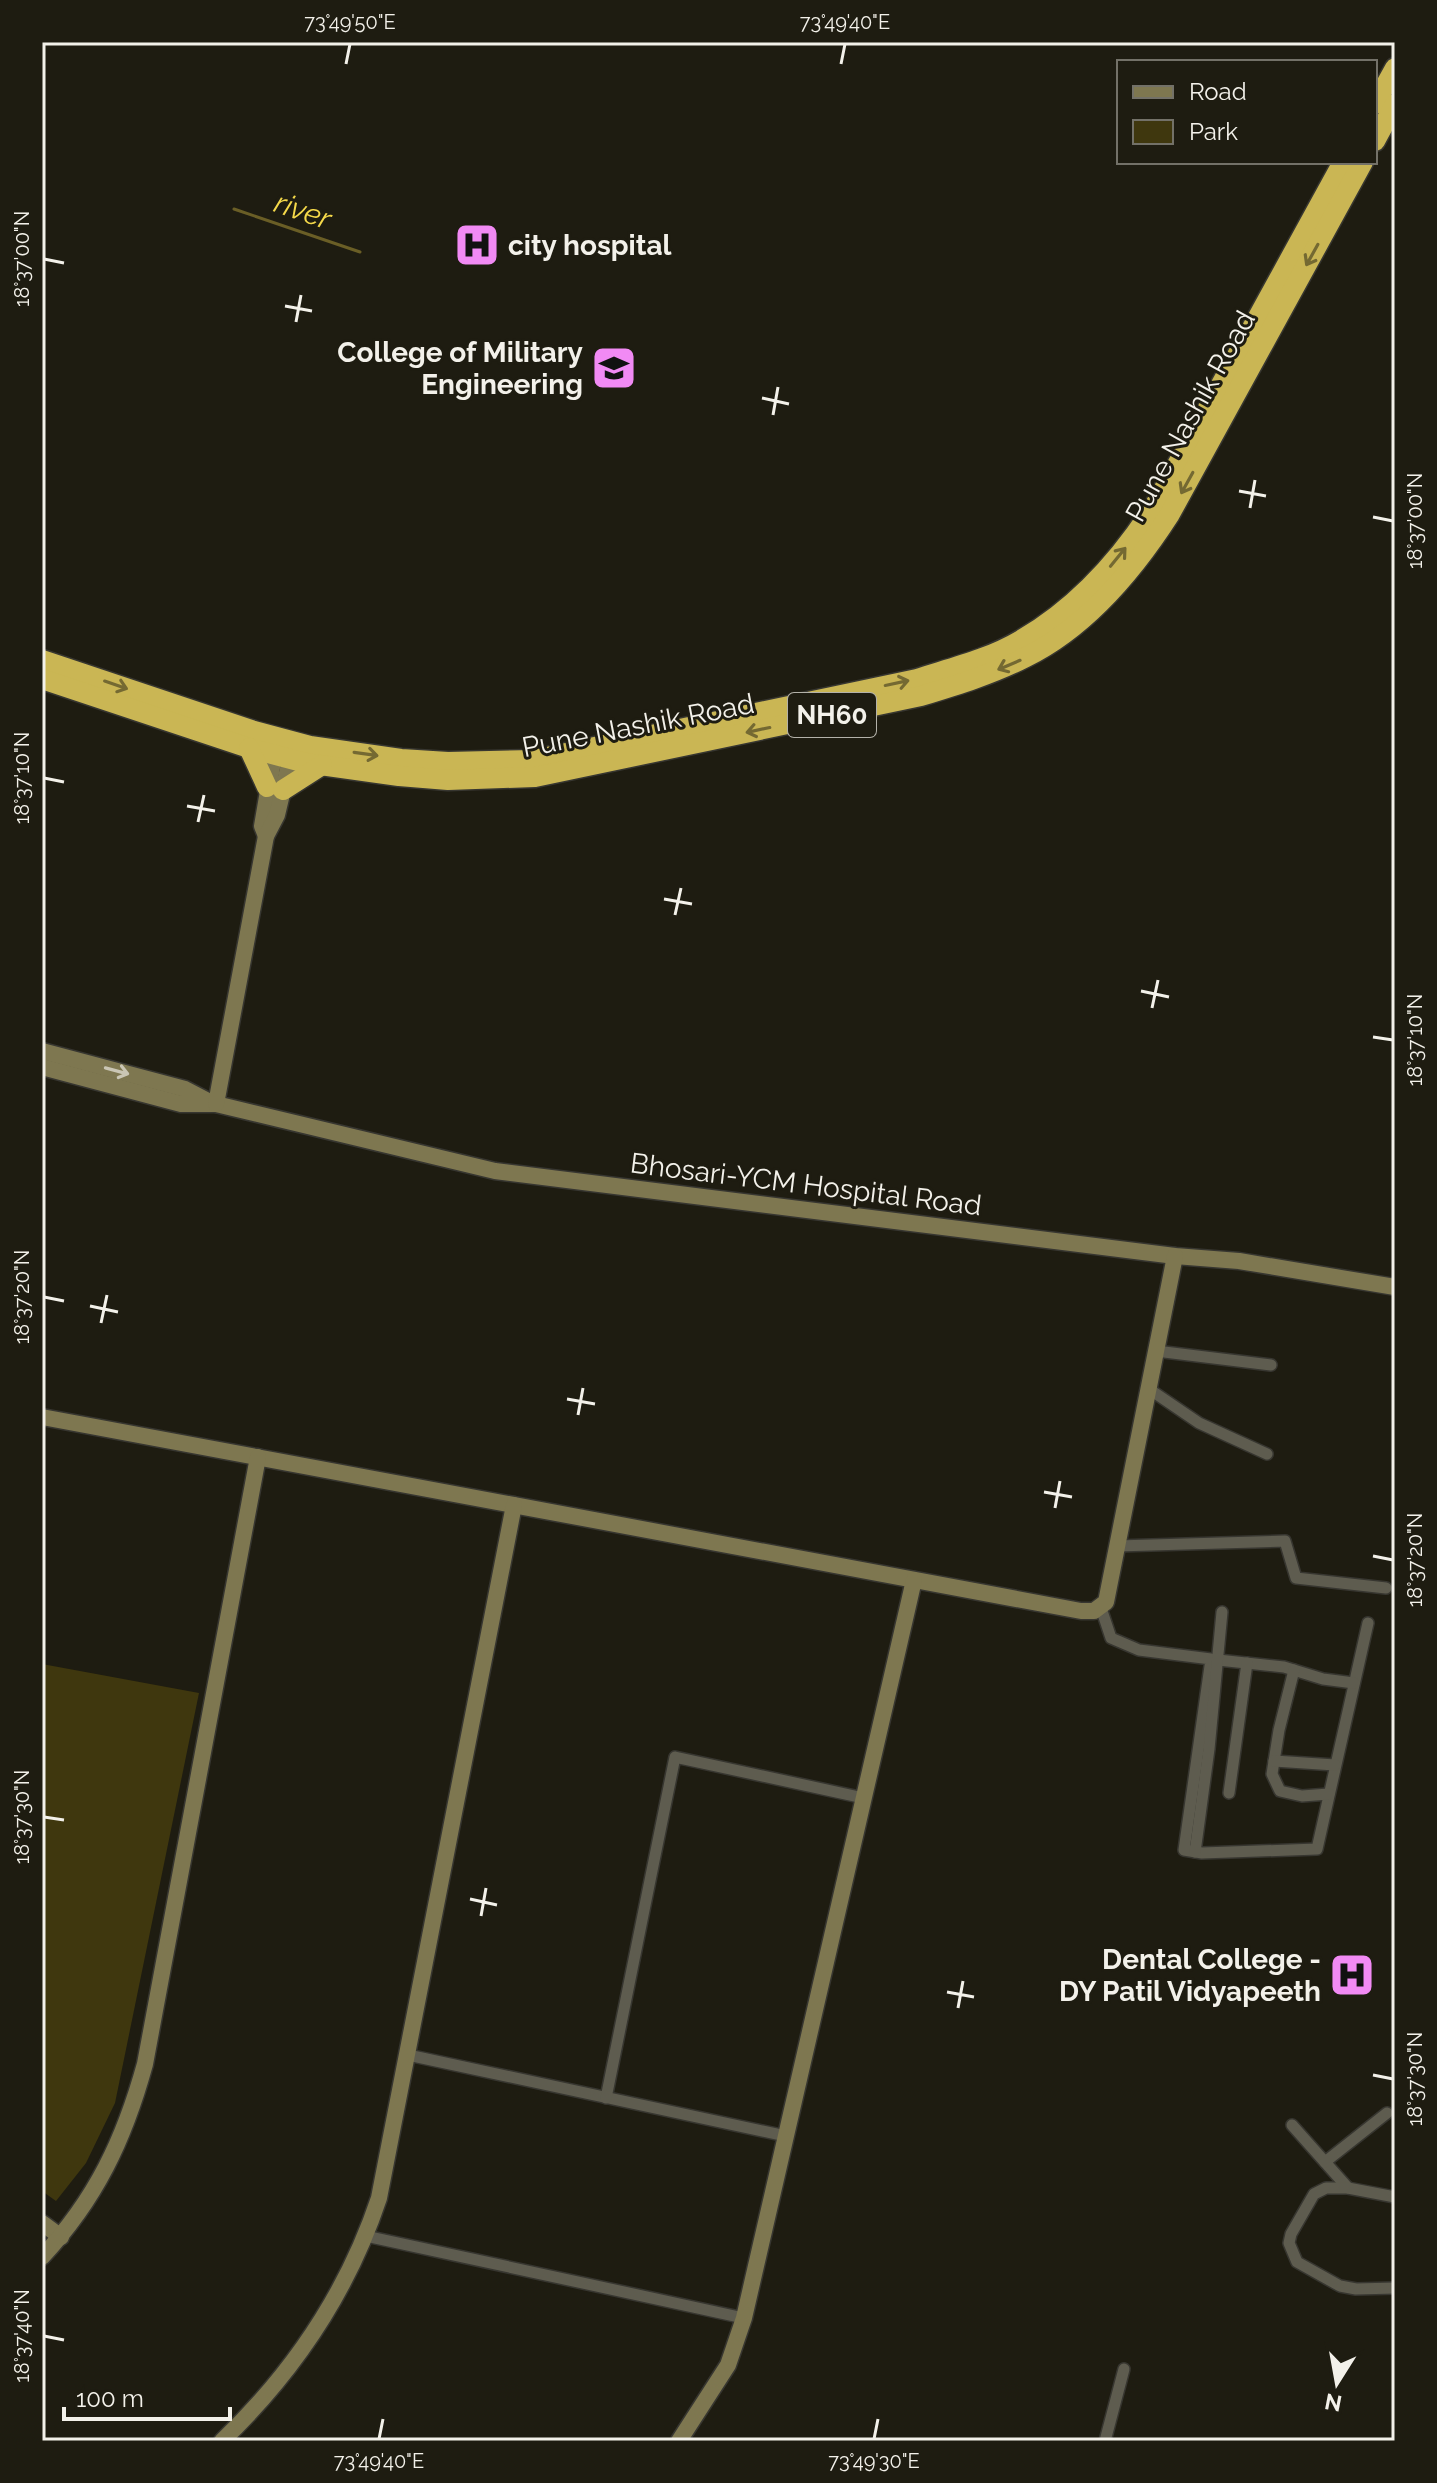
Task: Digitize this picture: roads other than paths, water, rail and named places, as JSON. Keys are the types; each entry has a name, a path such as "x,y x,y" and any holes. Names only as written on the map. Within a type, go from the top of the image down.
{"highway":[{"path":"1377,100 1395,68"},
{"path":"1377,137 1395,104"},
{"name":"Pune Nashik Road","path":"42,660 284,748 322,765 448,780 535,777 921,696 979,678 1029,656 1081,620 1117,587 1149,547 1170,514 1323,218 1342,164"},
{"name":"Pune Nashik Road","path":"42,679 249,748 284,748 448,762 533,760 917,679 973,661 1020,641 1070,607 1104,575 1134,537 1323,218 1362,164"},
{"path":"249,748 275,788 322,765"}],"street":[{"path":"216,1104 266,836 262,826 284,748"},
{"path":"42,1051 185,1089 216,1104"},
{"path":"42,1067 181,1104 216,1104"},
{"name":"Bhosari-YCM Hospital Road","path":"216,1104 495,1171 1175,1256 1239,1261 1395,1287"},
{"path":"42,1417 1094,1611 1106,1602 1175,1256"},
{"path":"1156,1351 1271,1365"},
{"path":"1149,1389 1199,1423 1267,1454"},
{"path":"42,2257 89,2200 119,2144 149,2048 258,1457"},
{"path":"222,2441 250,2413 303,2349 331,2304 366,2236 384,2175 514,1505"},
{"path":"1117,1546 1285,1541 1296,1578 1386,1588"},
{"path":"679,2441 728,2365 744,2318 914,1580"},
{"path":"1101,1608 1111,1638 1139,1650 1294,1670 1323,1679 1354,1683"},
{"path":"1219,1611 1184,1850 1195,1852 1317,1849 1368,1623"},
{"path":"1229,1793 1247,1663"},
{"path":"1294,1670 1272,1774 1280,1791 1302,1796 1329,1794"},
{"path":"606,2098 675,1757 864,1798"},
{"path":"1274,1761 1335,1765"},
{"path":"408,2055 786,2136"},
{"path":"1325,2162 1387,2113"},
{"path":"1292,2125 1348,2188"},
{"path":"1394,2195 1326,2188 1314,2194 1289,2238 1289,2247 1297,2262 1340,2286 1356,2289 1395,2288"},
{"path":"42,2223 61,2237"},
{"path":"366,2236 744,2318"},
{"path":"1105,2441 1124,2369"}],"waterway":[{"name":"river","path":"234,209 360,252"}],"place":[{"name":"city hospital","path":"477,245"},
{"name":"College of Military Engineering","path":"614,368"},
{"name":"Dental College - DY Patil Vidyapeeth","path":"1352,1975"}]}
